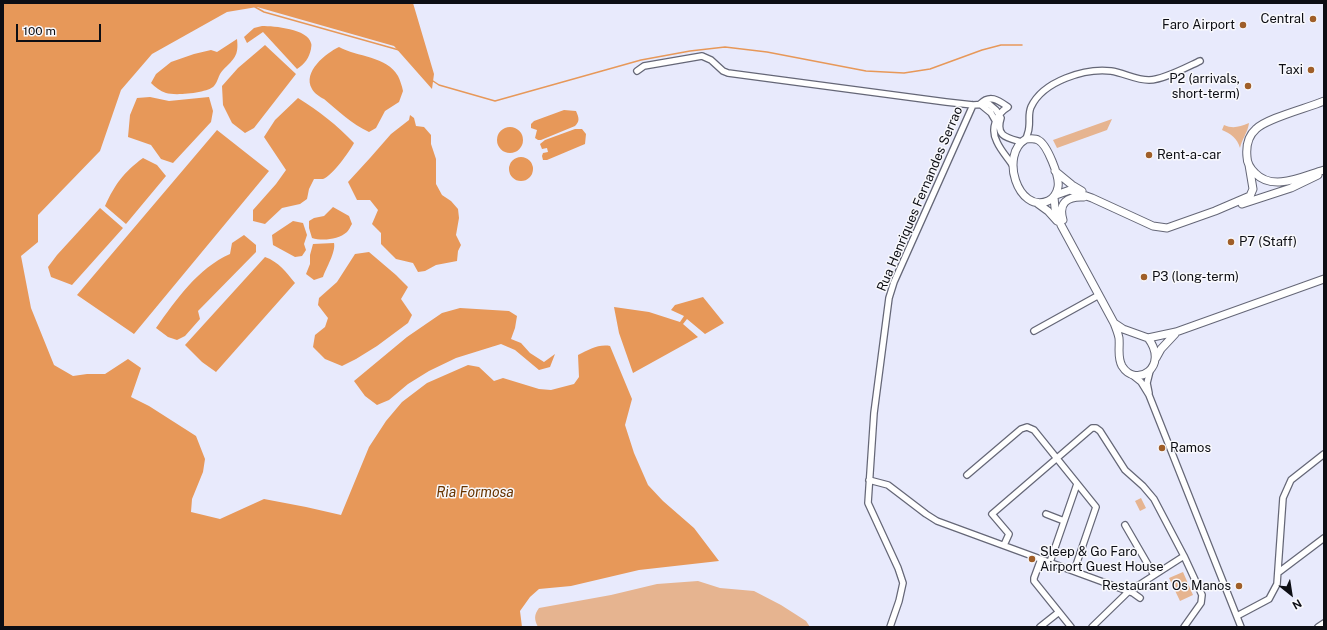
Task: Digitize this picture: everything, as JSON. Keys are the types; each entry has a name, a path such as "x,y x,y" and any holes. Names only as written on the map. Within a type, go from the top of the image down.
{"street":[{"path":"638,70 644,66 702,56 710,60 723,71 728,72 878,94 972,105 989,104 1001,118 1000,128 1004,136 1011,140 1038,140 1043,143 1055,170 1058,181 1058,188 1055,196 1055,208 1061,226 1114,324 1119,337 1120,360 1122,366 1141,382 1149,395 1241,627"},
{"path":"1061,226 1048,211 1027,198 1022,193 1015,179 1013,166 1016,149 1024,140 1029,129 1031,107 1043,91 1057,82 1095,71 1111,71 1141,79 1156,79 1200,61"},
{"path":"980,104 984,100 991,98 1005,105 995,120 994,130 996,140 1013,166"},
{"path":"1037,203 1049,201 1055,196 1070,190 1092,198 1147,224 1160,228 1173,226 1247,198 1252,193 1247,155 1249,138 1257,128 1270,121 1324,101"},
{"path":"980,104 991,113 995,120"},
{"name":"Rua Henriques Fernandes Serrao","path":"890,627 899,602 903,583 898,568 868,502 874,413 888,298 972,105"},
{"path":"1249,165 1262,179 1275,183 1324,171"},
{"path":"1055,170 1072,185 1092,198"},
{"path":"1215,211 1236,207 1291,188 1324,171"},
{"path":"1066,235 1061,214 1063,205 1069,198 1092,198"},
{"path":"1114,324 1135,334 1148,338 1176,332 1324,279"},
{"path":"1034,331 1098,295"},
{"path":"1149,395 1147,383 1150,371 1155,364 1161,349 1168,339 1176,332"},
{"path":"1119,346 1128,336 1135,334"},
{"path":"1148,338 1154,348 1156,359"},
{"path":"1129,373 1139,375 1150,371"},
{"path":"967,475 1021,428 1034,430 1096,508 1074,571"},
{"path":"1004,545 1009,534 992,514 1092,428 1096,428 1100,431 1125,470 1143,486 1154,499 1184,556 1202,595 1200,603 1183,627"},
{"path":"1237,616 1269,599 1277,584 1279,572 1283,498 1291,480 1324,454"},
{"path":"869,480 888,485 937,521 1074,571 1140,598"},
{"path":"1050,562 1078,484"},
{"path":"1046,514 1064,521"},
{"path":"1125,525 1154,575"},
{"path":"1279,572 1324,538"},
{"path":"1092,627 1128,592 1184,556"},
{"path":"1042,559 1034,581 1071,627"},
{"path":"1040,627 1059,612"},
{"path":"1318,627 1324,622"}],"shaded area":[{"path":"1112,119 1107,130 1057,148 1053,140"},
{"path":"1249,123 1240,148 1233,137 1222,130 1224,125 1236,127"},
{"path":"1141,498 1146,508 1140,511 1135,501"},
{"path":"1183,572 1193,595 1180,601 1169,578"},
{"path":"698,581 720,588 754,591 781,605 806,621 810,627 538,627 536,622 535,615 539,608 611,595 657,584"}],"water":[{"name":"Ria Formosa","path":"3,3 413,3 434,74 432,89 394,46 257,7 227,12 152,54 121,90 100,151 38,215 38,242 21,256 31,308 54,365 73,376 105,374 128,359 141,368 131,397 149,406 196,436 205,459 203,472 192,499 191,512 220,519 264,499 341,515 369,447 386,421 402,402 427,383 468,365 479,367 494,381 503,378 539,389 551,390 574,384 579,377 578,355 590,349 610,346 632,399 625,425 634,453 648,485 663,501 694,528 719,561 639,570 571,586 539,589 530,597 520,611 522,627 3,627"},
{"path":"262,26 290,29 304,34 309,38 311,44 308,58 297,69 263,32 247,43 244,37 254,28"},
{"path":"237,39 235,57 221,72 214,86 211,88 191,93 170,94 162,91 151,83 156,74 171,62 211,50 217,52"},
{"path":"265,45 296,74 254,128 245,133 232,123 223,105 222,86 238,68"},
{"path":"339,47 387,64 393,69 400,81 403,91 399,102 385,111 376,128 369,132 345,117 312,89 310,76 313,70 322,58"},
{"path":"150,97 169,101 209,97 213,111 211,122 173,163 161,159 151,145 128,137 130,115 137,98"},
{"path":"298,98 328,119 354,143 345,157 327,177 323,179 314,179 309,189 307,199 300,204 282,208 265,224 253,221 253,210 286,170 264,137 275,120"},
{"path":"564,110 576,111 578,123 575,126 541,140 535,138 537,130 531,128 531,124 534,121"},
{"path":"410,115 414,118 416,126 424,127 431,135 431,144 436,159 436,184 442,195 451,201 458,209 459,218 456,235 461,245 458,251 457,261 436,265 425,271 418,272 413,263 396,259 381,244 381,233 372,224 378,210 370,200 357,200 348,182 391,134 409,120"},
{"path":"510,127 519,131 523,140 519,149 510,153 501,149 497,140 501,131"},
{"path":"575,129 582,129 586,134 585,144 547,160 543,160 543,153 548,152 547,148 542,149 540,144 545,140"},
{"path":"217,130 269,171 134,334 77,295"},
{"path":"521,157 530,160 533,169 530,178 521,181 512,178 509,169 512,160"},
{"path":"143,158 157,165 166,176 126,224 105,206 112,191 121,179 130,168"},
{"path":"333,207 349,216 352,224 347,232 339,237 325,240 312,238 309,228 309,221 314,218 324,216"},
{"path":"100,208 123,228 72,285 51,277 48,267"},
{"path":"293,221 303,223 307,235 304,244 306,250 302,256 295,257 273,245 272,235"},
{"path":"244,235 256,245 256,252 198,311 200,319 185,336 177,340 168,337 156,328 188,286 218,260 230,254 232,243"},
{"path":"334,243 332,255 323,277 314,280 306,274 310,264 310,255 313,244"},
{"path":"369,252 408,287 401,299 412,315 408,323 377,346 342,366 325,359 313,347 315,335 325,327 328,318 318,305 319,298 337,282 355,254"},
{"path":"265,257 270,259 285,271 295,283 216,372 202,362 185,345"},
{"path":"703,297 724,323 705,334 687,319 683,324 698,337 633,373 619,333 614,307 649,312 680,322 684,316 671,310 675,305"},
{"path":"460,308 509,311 517,316 511,339 521,343 530,353 544,362 555,354 550,367 539,370 515,350 501,344 456,358 429,371 408,384 389,400 377,405 365,396 354,381 407,337 442,313"}],"waterway":[{"path":"255,7 264,12 399,50"},
{"path":"433,81 439,85 495,101 641,60 690,51 725,47 767,52 866,71 904,73 930,69 982,50 1001,45 1022,45"}],"place":[{"name":"Central","path":"1313,19"},
{"name":"Faro Airport","path":"1243,25"},
{"name":"Taxi","path":"1311,70"},
{"name":"P2 (arrivals, short-term)","path":"1248,86"},
{"name":"Rent-a-car","path":"1149,155"},
{"name":"P7 (Staff)","path":"1231,242"},
{"name":"P3 (long-term)","path":"1144,277"},
{"name":"Ramos","path":"1162,448"},
{"name":"Sleep & Go Faro Airport Guest House","path":"1032,559"},
{"name":"Restaurant Os Manos","path":"1239,586"}]}
